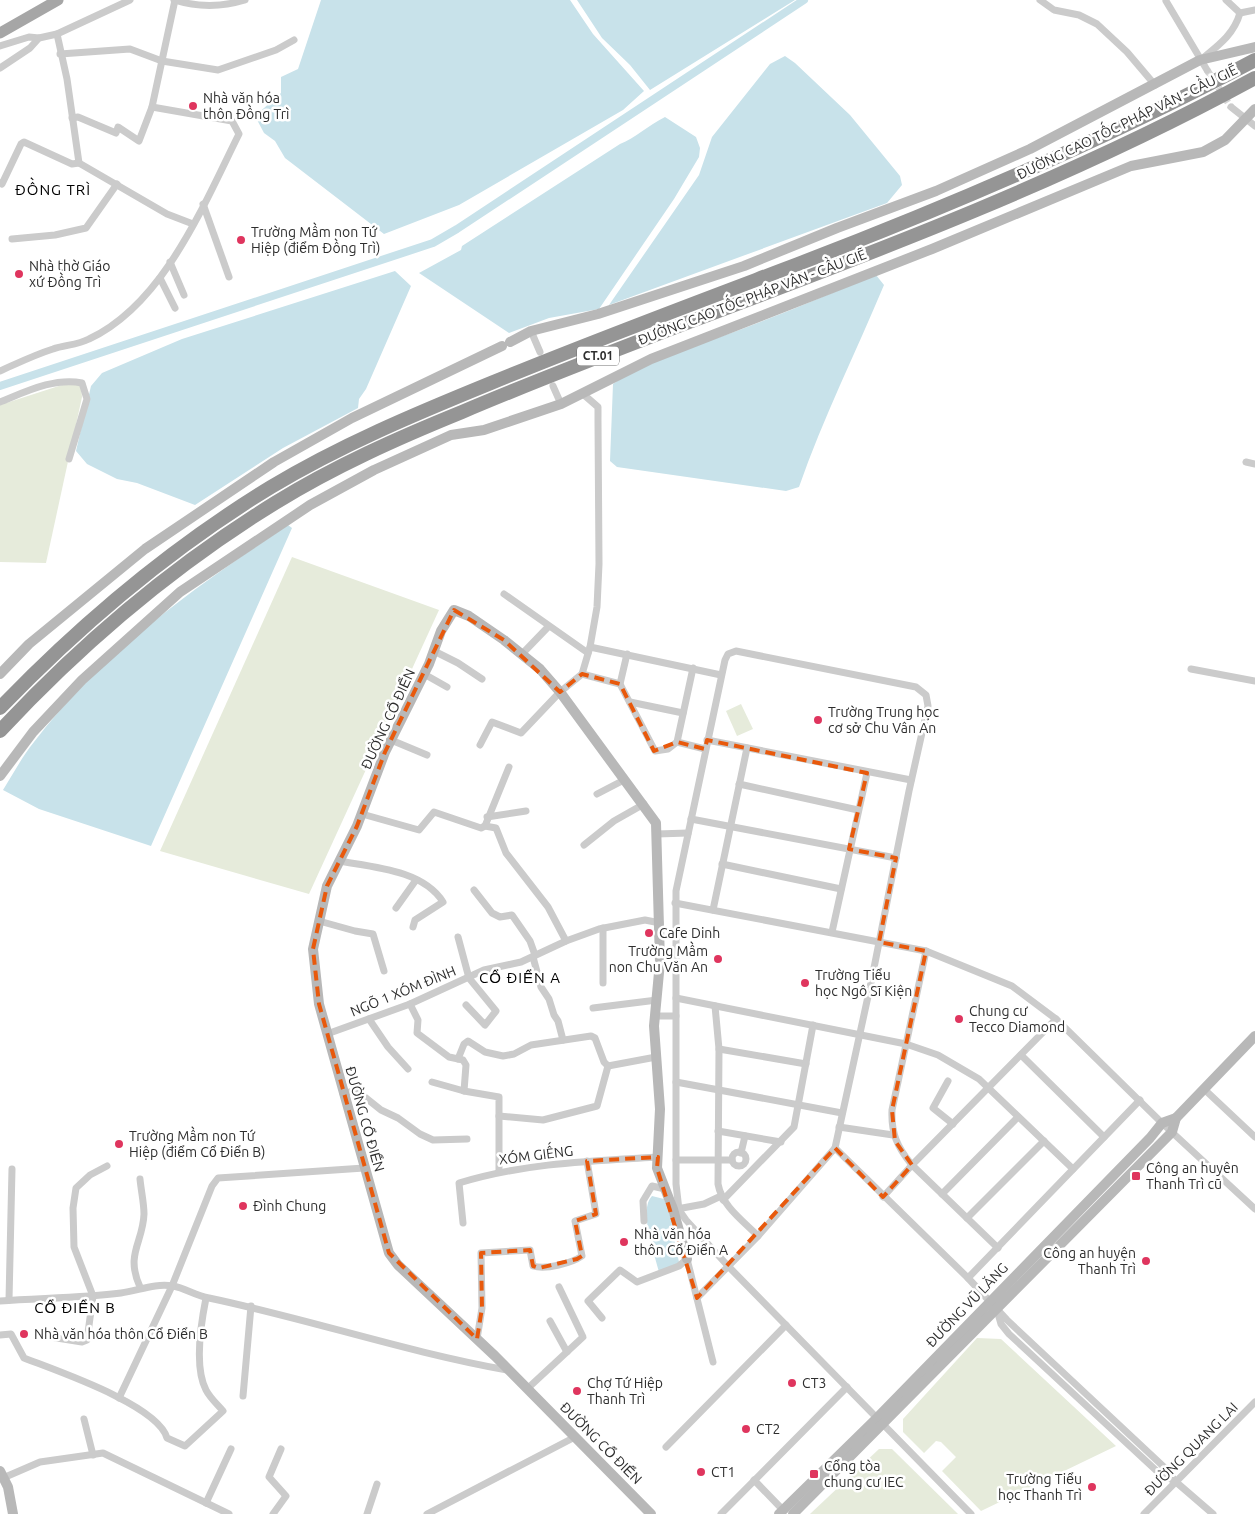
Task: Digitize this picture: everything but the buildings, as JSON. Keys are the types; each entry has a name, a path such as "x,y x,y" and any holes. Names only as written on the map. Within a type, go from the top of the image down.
{"highway":[{"name":"ĐƯỜNG CAO TỐC PHÁP VÂN - CẦU GIẼ","path":"0,708 45,662 140,579 222,519 328,455 380,428 555,357 994,187 1098,140 1255,60"},
{"name":"ĐƯỜNG CAO TỐC PHÁP VÂN - CẦU GIẼ","path":"0,731 74,656 141,598 238,528 276,503 336,469 386,444 558,371 1002,200 1107,153 1255,78"}],"main road":[{"path":"0,33 58,0"}],"street":[{"path":"0,46 28,37 39,38 56,34 130,0"},
{"path":"72,118 78,117 116,134 118,127 139,141 152,107 174,0 210,5 230,5 245,0"},
{"path":"1040,0 1054,10 1079,15 1097,24 1155,85"},
{"path":"1226,0 1240,13"},
{"path":"1166,2 1207,70"},
{"path":"1240,13 1255,10"},
{"path":"0,674 29,644 145,549 274,462 352,418 531,332 644,300 744,266 837,228 936,191 1030,149 1200,60 1231,34 1240,13"},
{"path":"56,34 67,79 79,163"},
{"path":"0,68 30,48 39,38"},
{"path":"60,54 130,49 162,61 218,70 276,50 294,40"},
{"path":"1200,60 1255,46"},
{"path":"0,371 22,360 88,340 121,321 160,278 193,224 239,134 232,121 152,107"},
{"path":"1231,107 1255,126"},
{"path":"0,776 33,732 82,680 180,592 318,500 374,470 451,435 484,430 561,404 651,359 932,249 1131,166 1203,152 1225,140 1255,109"},
{"path":"0,183 21,144 24,142 72,164 79,163 166,214 193,224"},
{"path":"12,239 55,235 86,228 117,184"},
{"path":"203,204 229,277"},
{"path":"170,262 184,296"},
{"path":"160,278 175,308"},
{"path":"531,332 540,352"},
{"path":"0,402 47,385 73,381 82,383 86,399 69,459"},
{"path":"553,386 561,404"},
{"path":"480,745 492,722 522,733 560,692 582,674 589,650 597,607 599,564 598,407 583,394"},
{"path":"1246,462 1255,464"},
{"path":"504,594 548,627 589,650 627,654 721,675"},
{"name":"ĐƯỜNG CỔ ĐIỂN","path":"651,1514 389,1253 319,1004 313,949 326,886 362,814 391,740 424,674 441,631 454,610 469,616 540,669 560,692 624,780 644,804 656,824 660,922 660,962 655,1016 660,1109 657,1168 665,1189 676,1209 686,1259"},
{"path":"522,654 548,627"},
{"path":"697,1298 728,1266 758,1236 835,1148 880,942 911,780 928,706 926,694 916,687 736,650 728,654 721,675 690,819 675,903 676,1209 728,1266 971,1514"},
{"path":"434,651 458,663 482,679"},
{"path":"627,654 620,684 655,751 668,749 677,742 693,668"},
{"path":"1190,669 1255,681"},
{"path":"424,674 446,687"},
{"path":"582,674 620,684"},
{"path":"630,702 683,713"},
{"path":"391,740 427,754"},
{"path":"707,740 867,773 911,780"},
{"path":"677,742 705,749"},
{"path":"713,910 747,748"},
{"path":"485,826 487,817 509,767"},
{"path":"832,932 867,773"},
{"path":"597,794 624,780"},
{"path":"739,784 858,810"},
{"path":"584,845 614,821 644,804"},
{"path":"487,817 526,811"},
{"path":"362,814 418,830 434,812 480,828 485,826 496,828 506,853 548,907 566,941"},
{"path":"690,819 896,858"},
{"path":"656,834 688,833"},
{"path":"339,861 408,874 439,896 443,902 415,920 413,927"},
{"path":"722,864 841,889"},
{"path":"396,908 416,880"},
{"path":"474,890 492,913 500,917 512,915 530,940 541,987 550,999 563,1040"},
{"path":"675,903 926,951 1012,986 1056,1019 1162,1123 1255,1208"},
{"name":"NGÕ 1 XÓM ĐÌNH","path":"327,1034 410,1004 484,970 521,962 566,941 603,928 645,920 660,922"},
{"path":"319,921 373,934 384,971"},
{"path":"602,983 603,928"},
{"name":"NGÕ 1 XÓM ĐÌNH","path":"458,937 469,978 496,1011 485,1025 466,1005"},
{"path":"926,951 892,1110 893,1135 901,1152 912,1164 998,1248"},
{"path":"676,998 906,1044 938,1055 961,1066 989,1088 1073,1169"},
{"path":"593,1008 657,1000"},
{"name":"NGÕ 1 XÓM ĐÌNH","path":"410,1004 418,1020 417,1033 450,1057 458,1059"},
{"path":"715,1006 718,1049 718,1184 722,1198 758,1236"},
{"path":"655,1016 676,1016"},
{"name":"NGÕ 1 XÓM ĐÌNH","path":"369,1019 388,1047 408,1069"},
{"path":"884,1197 912,1164 1056,1019"},
{"path":"676,1209 722,1198 752,1172 794,1127 813,1025"},
{"path":"464,1091 466,1065 464,1060 458,1059 464,1044 468,1041 485,1052 503,1056 514,1054 531,1045 591,1036 594,1038 604,1062 608,1066"},
{"name":"ĐƯỜNG VŨ LĂNG","path":"793,1514 994,1304 1162,1123 1176,1118 1255,1036"},
{"path":"718,1049 806,1064"},
{"path":"1021,1055 1104,1137"},
{"path":"608,1066 656,1057"},
{"path":"499,1116 543,1120 597,1106 608,1066"},
{"path":"948,1081 933,1108 953,1124"},
{"path":"432,1082 464,1091 499,1096 499,1171"},
{"path":"676,1082 718,1088 842,1113"},
{"path":"1204,1089 1255,1136"},
{"path":"343,1094 356,1090 381,1110 398,1118 420,1134 434,1140 467,1139"},
{"path":"968,1278 1140,1100"},
{"path":"942,1194 1018,1117"},
{"name":"ĐƯỜNG VŨ LĂNG","path":"994,1304 1172,1132 1176,1118"},
{"path":"839,1127 893,1135"},
{"path":"718,1131 781,1142"},
{"path":"741,1152 745,1136"},
{"path":"968,1218 1044,1141"},
{"path":"835,1148 1164,1467 1176,1482 1213,1514"},
{"path":"732,1160 734,1155 741,1152"},
{"path":"741,1152 746,1157 744,1164"},
{"name":"XÓM GIẾNG","path":"463,1223 459,1183 499,1171 586,1161 658,1157"},
{"path":"676,1160 732,1160 738,1166 744,1164"},
{"path":"477,1339 482,1308 481,1253 530,1250 533,1266 539,1268 577,1260 582,1256 575,1221 596,1214 586,1161"},
{"path":"744,1164 752,1172"},
{"path":"38,1335 82,1342 86,1340 93,1296 74,1248 73,1208 76,1188 90,1175 107,1166"},
{"path":"119,1398 172,1286 212,1186 218,1178 229,1175 364,1168"},
{"path":"10,1300 12,1169"},
{"path":"140,1179 144,1215 134,1253 136,1278 140,1287"},
{"path":"644,1221 643,1201 652,1186 665,1189"},
{"path":"602,1318 588,1301 620,1270 637,1282 679,1266 686,1259 713,1362"},
{"path":"0,1301 93,1296 123,1293 140,1287 172,1286 206,1298 250,1306 467,1363 507,1370"},
{"path":"527,1389 583,1337 559,1287"},
{"path":"0,1335 11,1334 24,1358 86,1382 156,1419 165,1429 167,1438 184,1446 223,1412 206,1389 200,1362 199,1333 206,1298"},
{"path":"994,1304 1001,1324 1009,1334 1160,1474 1176,1482"},
{"path":"243,1396 250,1306"},
{"path":"550,1320 567,1352"},
{"path":"666,1447 786,1325"},
{"path":"721,1514 847,1387"},
{"path":"1085,1404 1090,1397"},
{"name":"ĐƯỜNG QUANG LAI","path":"1144,1514 1255,1402"},
{"path":"84,1419 93,1455"},
{"name":"ĐƯỜNG VŨ LĂNG","path":"781,1512 880,1421"},
{"path":"427,1514 575,1437"},
{"path":"206,1503 231,1449"},
{"path":"273,1514 286,1496 269,1477 281,1449"},
{"path":"13,1514 8,1487 1,1474 40,1462 103,1453 206,1503 219,1512 230,1514"},
{"path":"754,1480 781,1512"},
{"path":"367,1514 377,1484"}],"highlighted area":[{"path":"454,610 504,640 560,692 582,674 620,684 654,751 677,742 705,749 707,740 867,773 849,849 896,858 879,942 926,951 892,1110 895,1141 912,1165 883,1197 835,1148 697,1298 657,1168 658,1157 587,1161 596,1214 575,1221 582,1256 577,1259 539,1268 533,1266 530,1250 481,1253 482,1308 477,1339 389,1253 319,1004 313,949 327,886 357,826 385,752"}],"green space":[{"path":"68,383 81,385 82,397 46,563 0,562 0,405"},
{"path":"292,557 439,610 309,894 160,851"},
{"path":"741,704 753,729 737,736 726,711"},
{"path":"977,1338 1001,1339 1116,1446 981,1511 942,1471 956,1457 941,1442 936,1441 924,1453 903,1432 903,1419"},
{"path":"879,1449 892,1449 958,1514 810,1514"}],"water":[{"path":"321,0 570,0 593,34 644,91 623,110 459,205 384,234 285,158 275,141 264,133 255,116 281,93 281,77 298,69"},
{"path":"577,0 795,0 650,90 630,65 602,38"},
{"path":"785,56 795,63 850,115 900,176 902,185 887,203 609,305 699,175 712,137 770,64"},
{"path":"665,117 696,137 700,148 699,157 674,199 599,309 549,318 509,333 419,273 461,250 462,246"},
{"path":"395,271 411,286 366,389 359,399 358,408 283,448 195,505 137,483 117,479 87,464 76,451 91,386 102,373 182,339"},
{"path":"876,275 884,285 829,410 799,487 786,491 617,467 610,461 613,384 628,374 659,359 759,323"},
{"path":"288,525 292,528 151,846 39,809 3,790 30,748 61,709 120,650 185,597"},
{"path":"652,1196 664,1199 674,1227 673,1235 679,1262 677,1265 659,1272 647,1222 648,1203"}],"waterway":[{"path":"0,386 433,243 804,0"}],"tunnel":[{"path":"1207,70 1231,107"}],"place":[{"name":"Nhà văn hóa thôn Đồng Trì","path":"193,106"},
{"name":"Trường Mầm non Tứ Hiệp (điểm Đồng Trì)","path":"241,240"},
{"name":"Nhà thờ Giáo xứ Đồng Trì","path":"19,274"},
{"name":"Trường Trung học cơ sở Chu Vân An","path":"818,720"},
{"name":"Cafe Dinh","path":"649,933"},
{"name":"Trường Mầm non Chu Văn An","path":"718,959"},
{"name":"Trường Tiểu học Ngô Sĩ Kiện","path":"805,983"},
{"name":"Chung cư Tecco Diamond","path":"959,1019"},
{"name":"Trường Mầm non Tứ Hiệp (điểm Cổ Điển B)","path":"119,1144"},
{"name":"Công an huyên Thanh Trì cũ","path":"1136,1176"},
{"name":"Đình Chung","path":"243,1206"},
{"name":"Nhà văn hóa thôn Cổ Điển A","path":"624,1242"},
{"name":"Công an huyện Thanh Trì","path":"1146,1261"},
{"name":"Nhà văn hóa thôn Cổ Điển B","path":"24,1334"},
{"name":"CT3","path":"792,1383"},
{"name":"Chợ Tứ Hiệp Thanh Trì","path":"577,1391"},
{"name":"CT2","path":"746,1429"},
{"name":"CT1","path":"701,1472"},
{"name":"Cổng tòa chung cư IEC","path":"814,1474"},
{"name":"Trường Tiểu học Thanh Trì","path":"1092,1487"}],"district":[{"name":"ĐỒNG TRÌ","path":"53,190"},
{"name":"CỔ ĐIỂN A","path":"520,978"},
{"name":"CỔ ĐIỂN B","path":"75,1308"}]}
